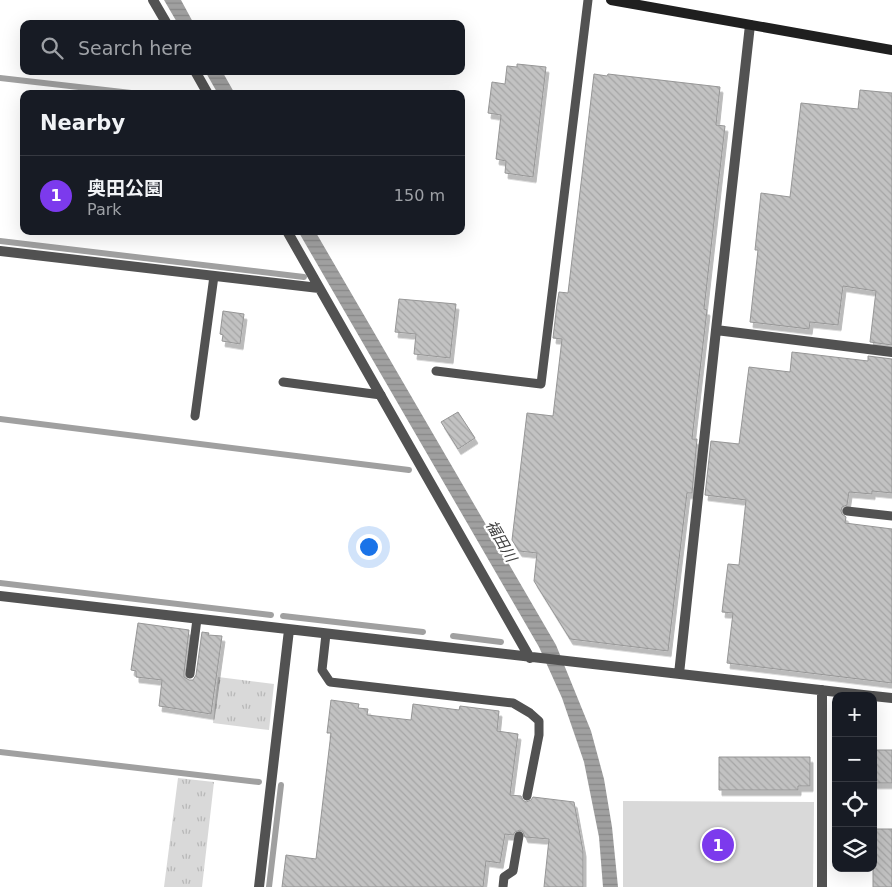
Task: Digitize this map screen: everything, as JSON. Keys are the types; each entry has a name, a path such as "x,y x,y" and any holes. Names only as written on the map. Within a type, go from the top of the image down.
{"street":[{"path":"154,0 165,20"},
{"path":"610,0 892,50"},
{"path":"679,674 750,25"},
{"path":"197,75 206,90"},
{"path":"289,235 532,658"},
{"path":"0,251 319,288"},
{"path":"716,330 892,352"},
{"path":"0,596 839,692"},
{"path":"259,887 289,630"},
{"path":"822,690 822,887"},
{"path":"877,696 892,698"}],"lane":[{"path":"436,370 541,384 588,0"},
{"path":"195,416 214,276"},
{"path":"283,382 380,395"},
{"path":"847,511 892,516"},
{"path":"190,674 197,619"},
{"path":"326,634 322,670 330,682 513,703 530,713 539,721 539,735 527,796"},
{"path":"503,887 504,877 513,871 519,836"}],"green space":[{"path":"218,677 274,684 269,730 213,723"},
{"path":"178,778 214,782 202,887 164,887"},
{"path":"623,801 814,802 813,887 623,887"}],"shaded area":[{"path":"164,0 181,0 192,20 176,20"},
{"path":"207,75 224,75 233,90 216,90"},
{"path":"300,235 317,235 556,645 591,731 604,779 612,827 618,887 603,887 599,837 584,762 562,698 539,647"}],"building":[{"path":"517,64 546,67 533,177 505,173 506,161 496,159 501,115 488,113 492,82 505,84 507,66 517,67"},
{"path":"594,74 720,87 716,125 725,126 704,309 707,310 692,439 697,439 692,493 687,493 668,651 570,639 534,581 537,553 519,551 512,540 527,413 553,416 562,339 553,338 557,304 559,292 568,293"},
{"path":"860,90 892,93 892,345 870,342 876,291 843,286 838,325 810,322 809,329 750,322 758,250 755,250 761,193 790,197 801,103 858,109"},
{"path":"399,299 456,304 450,358 414,354 416,334 395,332"},
{"path":"223,311 244,314 240,344 222,341 223,335 220,334"},
{"path":"792,352 868,361 868,356 892,359 892,493 872,491 872,494 849,492 847,505 842,507 841,511 846,517 845,523 892,529 892,683 727,663 733,613 722,612 728,564 739,565 746,500 705,495 711,441 739,444 749,367 790,372"},
{"path":"458,412 475,438 458,449 441,422"},
{"path":"138,623 189,630 184,677 189,680 193,680 196,675 202,632 209,633 208,635 222,636 211,714 159,706 162,680 136,677 136,671 131,670"},
{"path":"331,700 359,704 358,708 368,709 367,715 411,720 413,704 459,710 460,706 499,711 497,731 518,734 510,795 521,796 526,802 533,797 574,802 583,851 583,887 544,887 549,839 525,837 520,830 513,835 505,834 500,863 486,861 483,887 282,887 286,855 316,859 331,733 327,733"},
{"path":"877,750 892,750 892,783 877,783"},
{"path":"719,757 810,757 810,786 798,786 798,790 719,790"},
{"path":"877,829 892,829 892,887 873,887 873,872 877,872"}],"waterway":[{"path":"0,78 105,90"},
{"path":"0,241 304,277"},
{"path":"0,419 409,470"},
{"path":"0,583 271,615"},
{"path":"283,616 423,632"},
{"path":"453,636 501,642"},
{"path":"0,752 259,782"},
{"path":"269,887 281,785"}],"place":[{"name":"奥田公園","path":"718,845"}],"water label":[{"name":"福田川","path":"501,541"}]}
